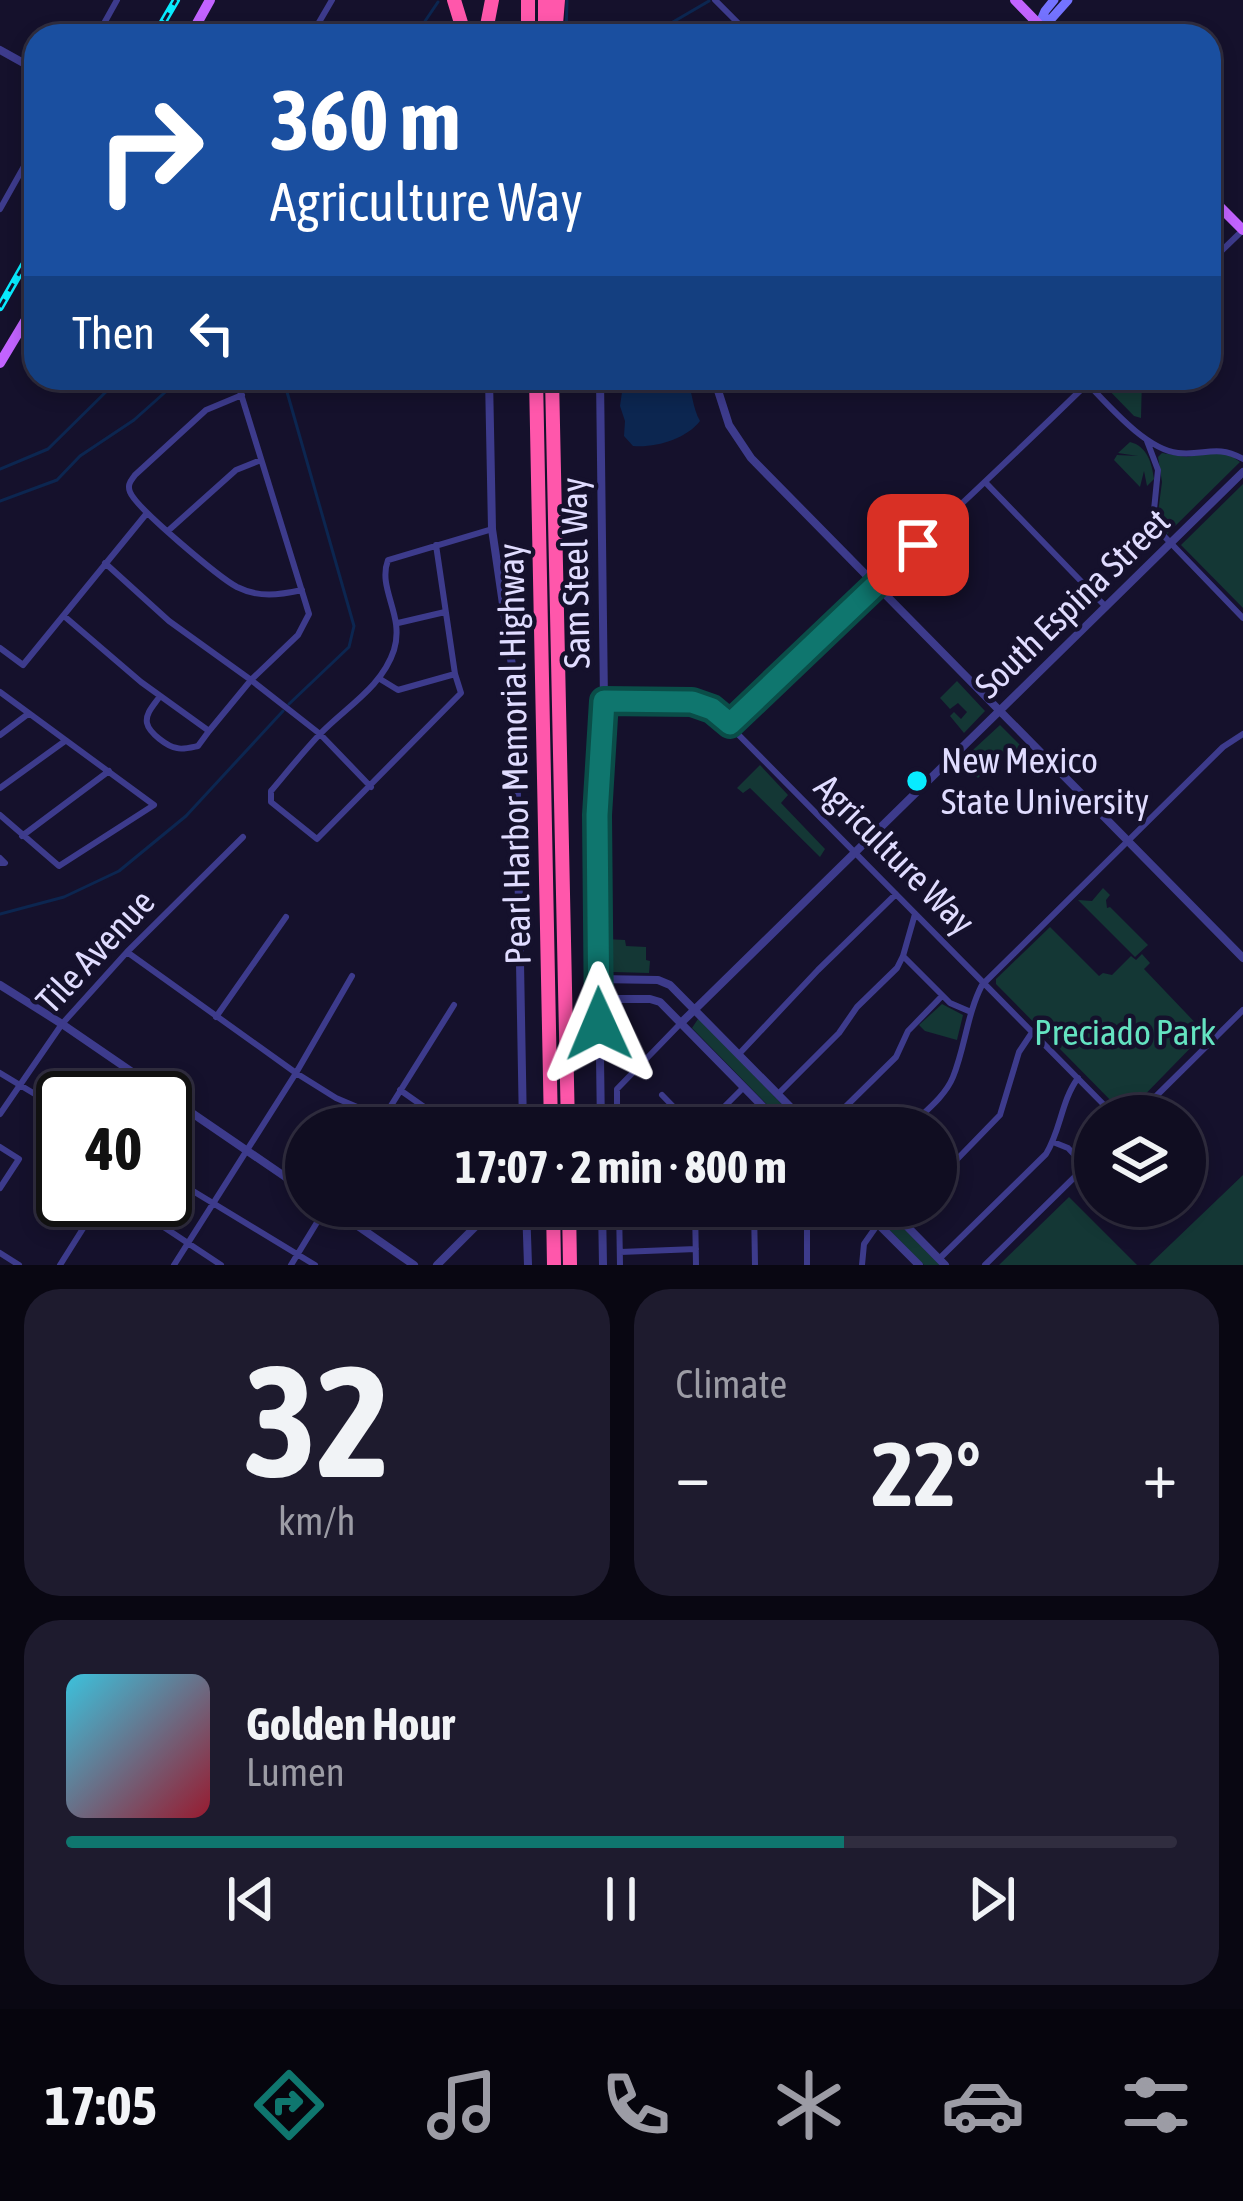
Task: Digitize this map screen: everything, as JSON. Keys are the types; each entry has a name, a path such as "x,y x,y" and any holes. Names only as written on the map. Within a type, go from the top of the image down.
{"highway":[{"name":"Pearl Harbor Memorial Highway","path":"533,390 551,1107"},
{"name":"Pearl Harbor Memorial Highway","path":"553,390 568,1107"},
{"path":"553,1227 554,1265"},
{"path":"569,1227 570,1265"}],"main road":[{"path":"1015,0 1038,24"},
{"path":"1041,24 1068,0"},
{"path":"1221,208 1243,230"},
{"path":"0,363 24,323"}],"street":[{"path":"715,0 739,24"},
{"path":"0,208 24,166"},
{"path":"1221,251 1243,230"},
{"path":"160,696 146,716 149,729 170,746 198,746 251,680 298,635 309,614 240,390"},
{"path":"489,390 492,529 515,686 524,1107"},
{"name":"Sam Steel Way","path":"600,390 604,701 597,815 601,1107"},
{"path":"718,390 742,447 1243,958"},
{"path":"730,724 1077,390"},
{"path":"1097,390 1147,441 1176,453 1220,450 1243,459"},
{"path":"242,395 206,410 135,475 130,493 147,513 235,586 273,596 302,590"},
{"path":"1147,441 1158,470 1154,510 1160,530 1243,618"},
{"path":"169,530 236,470 261,460"},
{"name":"South Espina Street","path":"681,1023 1243,472"},
{"path":"985,482 1106,607"},
{"path":"0,648 23,664 147,513"},
{"path":"436,545 461,693 317,839 271,802 271,790 320,734 380,679 394,650 398,623 383,573 388,560 436,545 492,529"},
{"path":"105,563 169,621 320,734 370,787"},
{"path":"398,623 445,612"},
{"path":"64,616 209,731"},
{"path":"380,679 398,690 455,674"},
{"path":"0,692 154,806 59,866 0,815"},
{"name":"Agriculture Way","path":"604,701 692,702 712,709 1095,1095"},
{"path":"0,735 28,714"},
{"path":"929,1107 953,1077 984,982 1223,747 1243,734"},
{"path":"0,788 65,741"},
{"path":"22,836 109,771"},
{"name":"Tile Avenue","path":"0,1114 62,1024 243,836"},
{"path":"738,1054 896,894"},
{"path":"778,1094 893,973 904,956 915,914"},
{"path":"216,1017 286,917"},
{"path":"908,938 932,930"},
{"path":"127,952 296,1073 357,1107"},
{"path":"904,956 957,1008 971,1012"},
{"path":"174,1265 352,976"},
{"path":"598,980 662,982 791,1107"},
{"path":"0,985 129,1071"},
{"path":"846,1107 896,1058 908,1031 942,995"},
{"path":"598,999 655,1000 764,1107"},
{"path":"390,1107 454,1005"},
{"path":"1157,1095 1243,1010"},
{"path":"617,1107 617,1089 681,1023"},
{"path":"957,1159 1000,1115 1019,1052 1033,1031"},
{"path":"0,1073 36,1095"},
{"path":"908,1227 942,1262 1046,1154 1078,1078"},
{"path":"723,1107 745,1088"},
{"path":"400,1090 425,1107"},
{"path":"662,1095 675,1107"},
{"path":"192,1114 285,1176"},
{"path":"1054,1142 1074,1154"},
{"path":"0,1147 19,1159 0,1188"},
{"path":"985,1265 1074,1177"},
{"path":"192,1190 316,1265"},
{"path":"59,1265 84,1227"},
{"path":"162,1227 220,1265"},
{"path":"291,1265 315,1227"},
{"path":"359,1227 414,1265"},
{"path":"437,1265 475,1227"},
{"path":"527,1227 528,1265"},
{"path":"602,1227 603,1265"},
{"path":"619,1227 620,1265"},
{"path":"695,1227 696,1265"},
{"path":"754,1227 754,1265"},
{"path":"807,1227 807,1265"},
{"path":"862,1265 864,1244 875,1227"},
{"path":"882,1227 917,1264"},
{"path":"620,1252 695,1250"},
{"path":"0,1253 19,1265"}],"green space":[{"path":"1109,390 1142,390 1141,418"},
{"path":"1130,442 1141,447 1150,461 1154,479 1147,486 1144,471 1140,487 1114,460 1117,455 1138,456 1118,453"},
{"path":"1209,452 1240,462 1167,534 1158,513 1162,482 1158,457"},
{"path":"1243,484 1243,608 1181,545"},
{"path":"957,681 985,711 964,733 950,716 954,712 961,719 967,712 958,703 950,709 940,698"},
{"path":"1000,725 1042,767 1043,776 1031,775 1008,753 999,754 978,778 972,772 986,759 973,769 961,761"},
{"path":"760,765 788,795 781,803 825,849 820,857 750,788 743,793 737,788"},
{"path":"1103,888 1110,895 1107,908 1148,945 1135,957 1078,900 1092,901"},
{"name":"Preciado Park","path":"1050,927 1099,976 1112,975 1131,956 1136,960 1142,954 1150,963 1144,969 1205,1033 1145,1095 1105,1095 996,979"},
{"path":"606,939 646,947 649,973 609,970"},
{"path":"942,1004 963,1015 957,1040 919,1025"},
{"path":"698,1019 784,1107 769,1107 692,1028"},
{"path":"1243,1175 1243,1265 1149,1265 1189,1227 1206,1227 1206,1210"},
{"path":"1069,1197 1074,1202 1074,1227 1099,1227 1137,1265 999,1265"},
{"path":"887,1227 903,1227 940,1265 924,1265"}],"water":[{"path":"622,390 689,390 700,421 670,441 633,446 624,436"}],"waterway":[{"path":"566,24 567,0"},
{"path":"670,24 709,1"},
{"path":"423,24 438,2"},
{"path":"0,469 48,449 108,390"},
{"path":"0,501 57,480 80,456 134,420 168,390"},
{"path":"286,390 354,626 349,647 289,704"},
{"path":"0,914 64,897 119,871 186,816 283,711"}],"railway":[{"path":"162,24 176,0"},
{"path":"0,307 24,265"}],"place":[{"name":"New Mexico State University","path":"917,781"}],"route":[{"path":"599,1024 597,815 604,701 703,704 730,724 918,545"}]}
